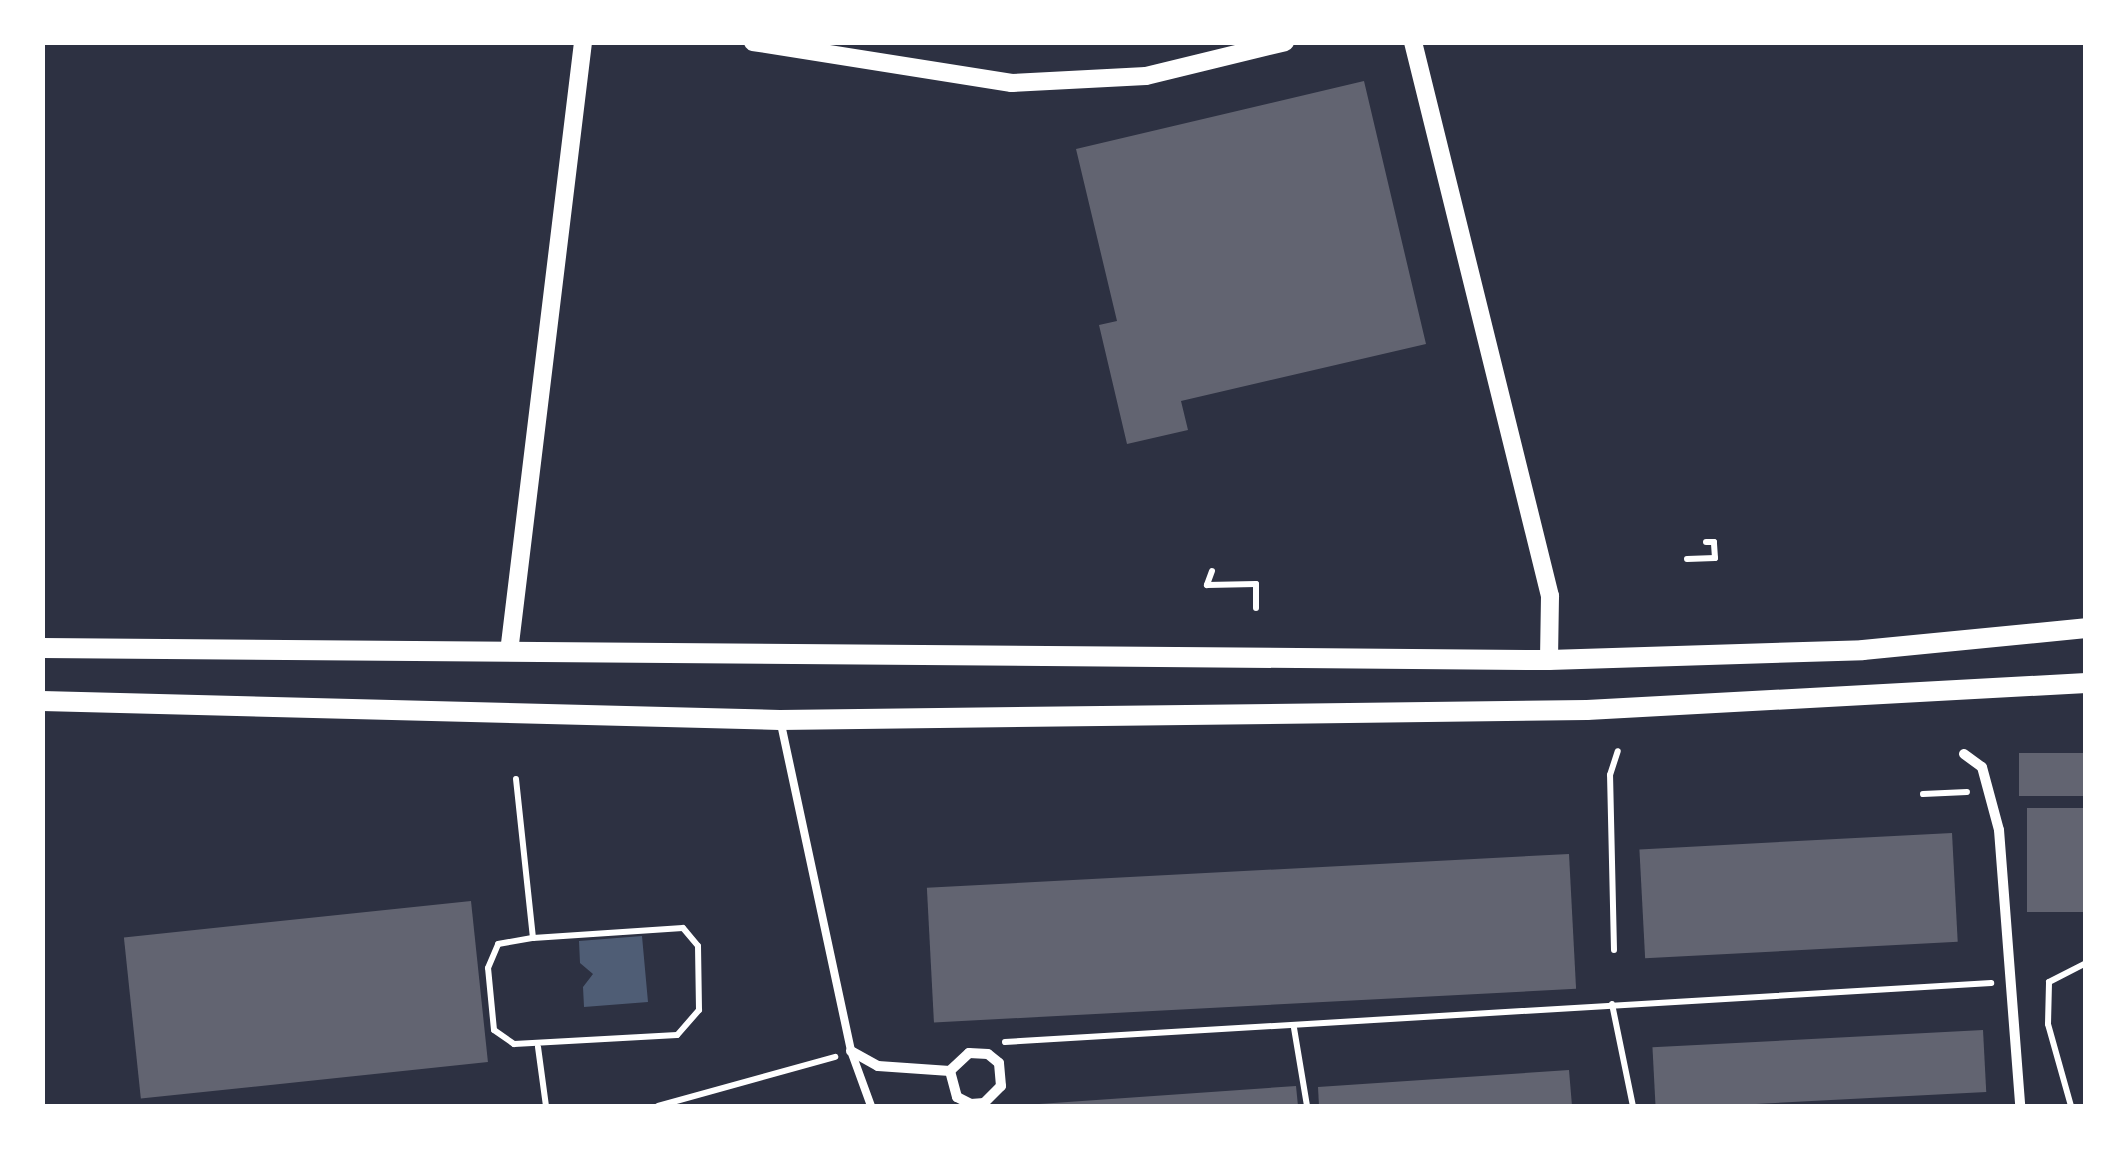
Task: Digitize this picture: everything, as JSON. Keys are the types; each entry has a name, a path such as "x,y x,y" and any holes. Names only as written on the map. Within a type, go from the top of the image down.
{"main road":[{"path":"42,648 1549,660 1864,650 2086,628"},
{"path":"42,701 780,720 1587,710 2086,683"}],"street":[{"path":"509,652 583,42"},
{"path":"753,42 1012,83 1146,76 1286,42"},
{"path":"1413,42 1550,596 1549,660"},
{"path":"1964,754 1982,767 1999,830 2007,982 2020,1106"},
{"path":"851,1051 878,1066 950,1071 969,1053 999,1063 1002,1086 985,1105 957,1097 950,1071"}],"lane":[{"path":"780,720 851,1051 871,1106"}],"path":[{"path":"1687,560 1715,558 1714,542 1706,542"},
{"path":"1212,571 1207,585 1256,584 1256,608"},
{"path":"1614,950 1610,775 1618,751"},
{"path":"516,779 533,938"},
{"path":"1924,794 1966,792"},
{"path":"683,928 698,946 699,1010 677,1034 538,1047 514,1044 494,1030 488,968 498,944 533,938 683,928"},
{"path":"2071,1106 2048,1024 2049,982 2086,963"},
{"path":"989,1043 1294,1028 1612,1004 2007,982"},
{"path":"1612,1004 1633,1106"},
{"path":"1294,1028 1307,1106"},
{"path":"538,1047 546,1106"},
{"path":"658,1106 851,1051"}],"water":[{"path":"642,936 648,1002 584,1007 583,987 593,974 580,963 579,941"}],"building":[{"path":"1364,81 1426,344 1181,401 1188,430 1127,444 1099,325 1117,321 1076,149"},
{"path":"2019,753 2086,753 2086,796 2019,796"},
{"path":"2027,808 2086,808 2086,912 2027,912"},
{"path":"1952,833 1958,942 1645,958 1639,849"},
{"path":"1569,854 1576,989 934,1022 927,888"},
{"path":"471,901 488,1062 141,1099 124,937"},
{"path":"1983,1030 1986,1092 1656,1106 1652,1047"},
{"path":"1569,1070 1572,1106 1319,1106 1318,1087"},
{"path":"1296,1086 1298,1106 1039,1104"}]}
